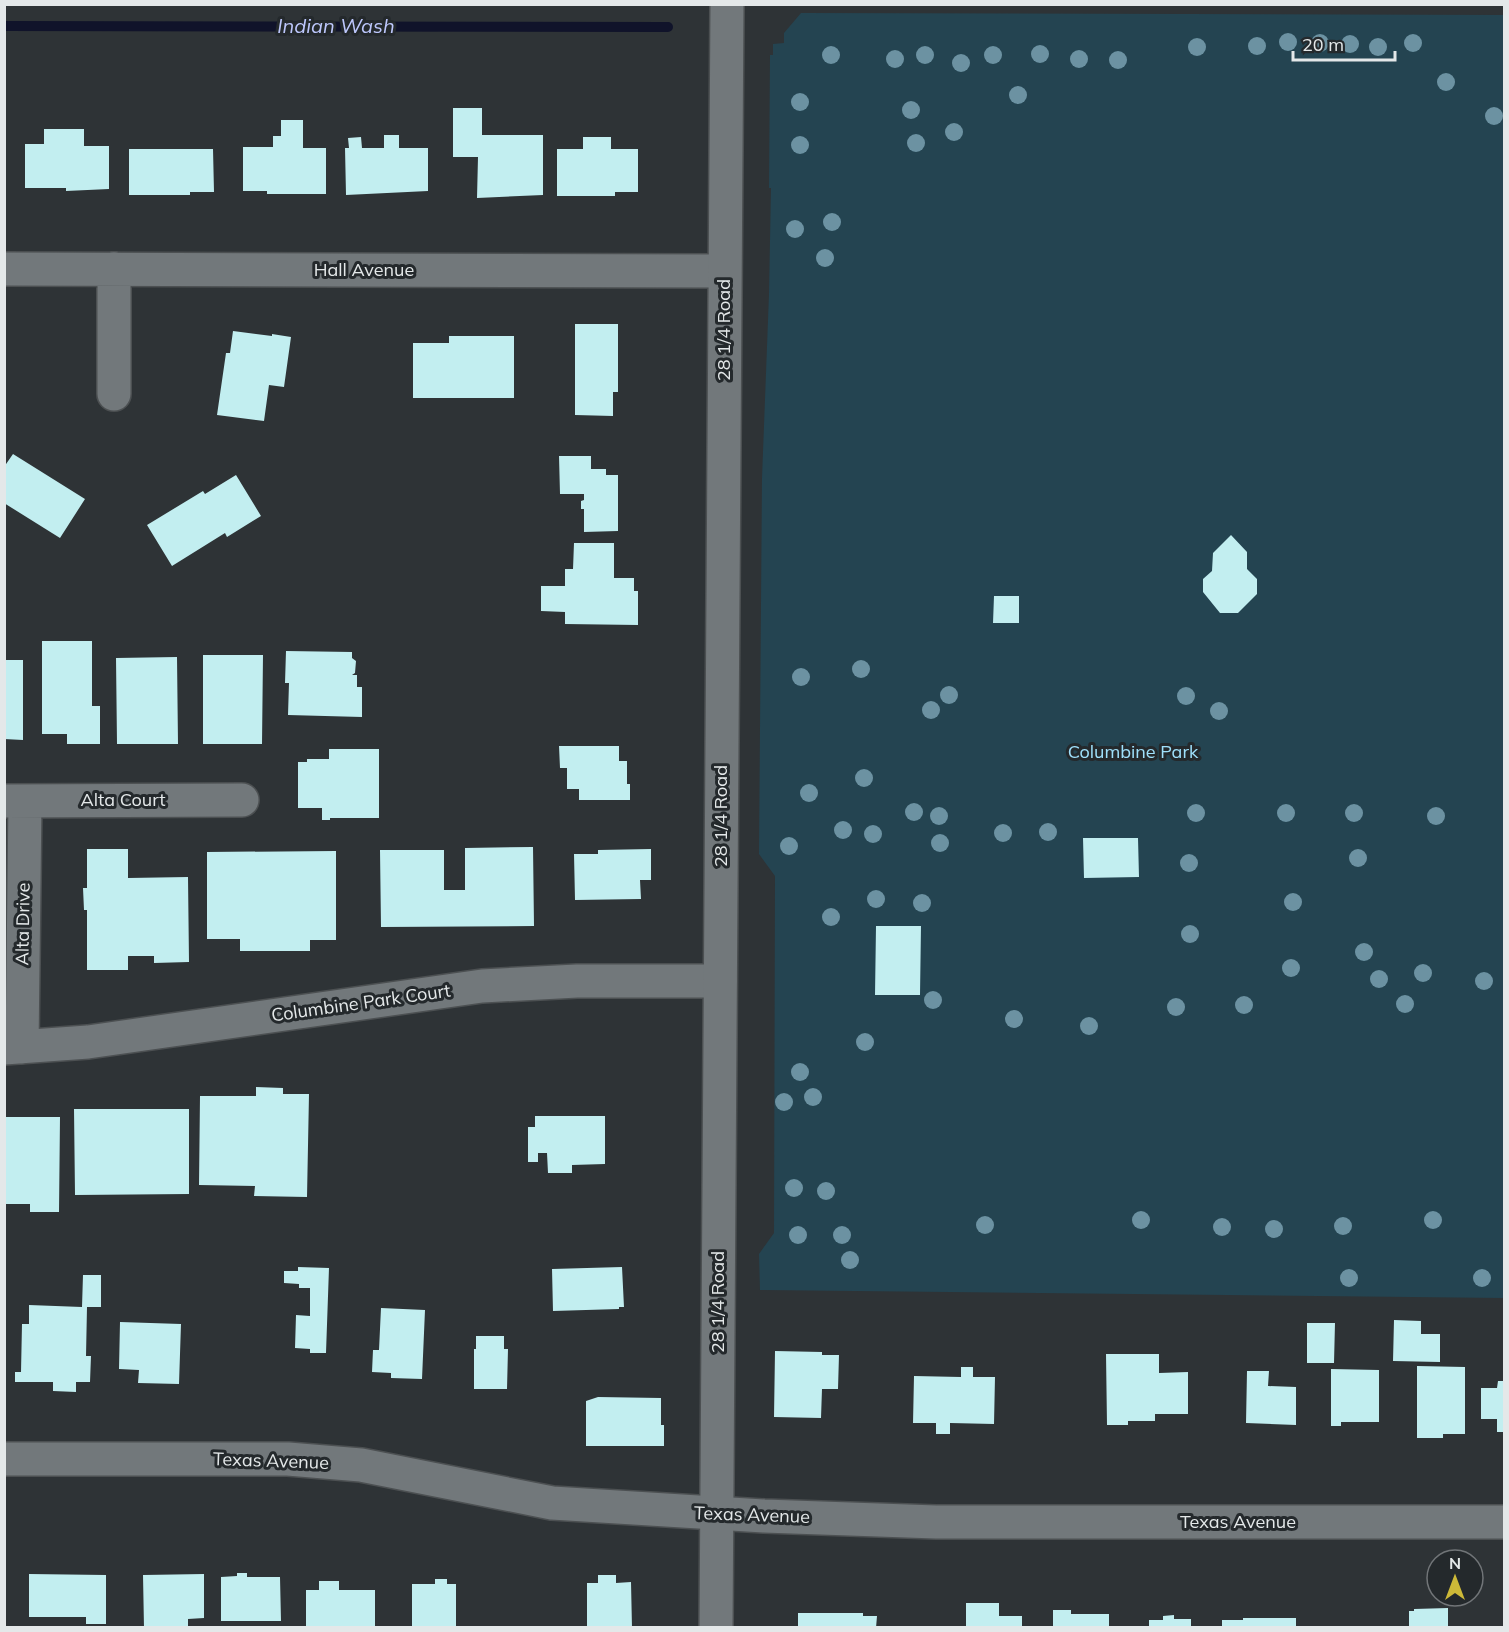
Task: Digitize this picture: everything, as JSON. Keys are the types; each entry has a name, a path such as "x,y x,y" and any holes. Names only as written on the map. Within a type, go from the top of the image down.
{"street":[{"name":"28 1/4 Road","path":"716,1628 724,271 728,4"},
{"name":"Hall Avenue","path":"4,268 724,271"},
{"path":"114,269 114,394"},
{"name":"Alta Court","path":"15,801 242,800"},
{"name":"Alta Drive","path":"13,1048 15,801"},
{"name":"Columbine Park Court","path":"13,1048 88,1042 482,986 577,981 720,981"},
{"name":"Texas Avenue","path":"4,1459 288,1459 361,1465 552,1503 717,1514 936,1522 1504,1522"}],"green space":[{"name":"Columbine Park","path":"801,13 1504,15 1504,1298 760,1290 759,1254 774,1233 775,876 759,854 762,478 771,188 769,188 770,55 773,55 773,44 784,43 784,33"}],"building":[{"path":"453,108 482,108 482,135 543,135 543,195 477,198 478,157 453,157"},
{"path":"281,120 303,120 303,148 326,148 326,194 267,194 267,191 243,191 243,147 273,147 273,136 281,136"},
{"path":"44,129 84,129 84,146 109,146 109,189 66,191 66,188 25,188 25,144 44,144"},
{"path":"384,135 399,135 399,148 428,148 428,191 346,195 345,148 349,148 348,138 361,137 362,148 384,148"},
{"path":"583,137 611,137 611,149 638,149 638,192 615,192 615,196 557,196 557,149 583,149"},
{"path":"129,149 213,149 214,192 190,192 190,195 129,195"},
{"path":"575,324 618,324 618,392 613,392 613,416 575,415"},
{"path":"233,331 291,337 284,387 269,385 264,421 217,415 226,353 230,353"},
{"path":"449,336 514,336 514,398 413,398 413,343 449,343"},
{"path":"13,454 85,499 60,538 4,503 4,467"},
{"path":"559,456 591,456 591,469 606,469 606,475 618,475 618,531 584,532 584,509 581,509 581,501 584,500 584,494 560,494"},
{"path":"236,475 261,516 227,537 225,533 172,566 147,525 203,491 205,494"},
{"path":"1231,535 1247,552 1247,569 1257,579 1257,594 1238,613 1220,613 1203,592 1203,579 1212,571 1213,553"},
{"path":"574,543 614,543 614,578 634,578 634,591 638,591 638,625 565,624 565,612 541,611 541,586 565,586 565,569 573,569"},
{"path":"994,596 1019,596 1019,623 993,623"},
{"path":"42,641 92,641 92,706 100,706 100,744 67,744 67,734 42,734"},
{"path":"286,651 352,652 352,658 356,661 355,673 352,675 357,675 357,687 362,687 362,717 288,715 289,683 285,683"},
{"path":"203,655 263,655 262,744 203,744"},
{"path":"177,657 178,744 117,744 116,658"},
{"path":"4,660 23,660 23,740 4,739"},
{"path":"559,746 619,746 619,761 627,761 630,800 579,800 579,789 567,789 567,768 560,768"},
{"path":"329,749 379,749 379,818 322,820 322,808 298,808 298,762 307,762 307,759 329,759"},
{"path":"1083,838 1138,838 1139,877 1084,878"},
{"path":"533,847 534,926 381,927 380,850 444,850 444,890 465,890 465,848"},
{"path":"87,849 128,849 128,878 188,877 189,962 154,963 154,956 128,956 128,970 87,970 87,910 84,910 83,888 87,888"},
{"path":"651,849 651,880 640,880 641,899 575,900 574,854 598,854 598,850"},
{"path":"336,851 336,940 310,940 310,951 240,951 240,939 207,939 207,852"},
{"path":"876,926 921,926 920,995 875,995"},
{"path":"256,1087 283,1088 283,1094 309,1094 307,1197 254,1196 255,1186 199,1185 200,1096 256,1096"},
{"path":"74,1109 189,1109 189,1194 75,1195"},
{"path":"535,1116 605,1116 605,1164 572,1165 572,1173 548,1173 547,1153 538,1153 538,1162 528,1162 528,1127 535,1127"},
{"path":"4,1117 60,1117 59,1212 30,1212 30,1204 4,1204"},
{"path":"298,1267 329,1268 326,1353 310,1353 310,1349 295,1348 296,1315 310,1316 310,1288 299,1288 299,1284 284,1283 284,1271 298,1271"},
{"path":"622,1267 624,1307 553,1311 552,1269"},
{"path":"83,1275 101,1275 101,1307 87,1307 86,1356 91,1356 90,1382 76,1382 76,1392 53,1391 53,1382 15,1382 15,1372 21,1372 22,1324 29,1324 29,1305 82,1307"},
{"path":"381,1308 425,1310 422,1379 391,1378 391,1373 372,1372 373,1350 379,1350"},
{"path":"1394,1320 1421,1321 1421,1334 1440,1334 1440,1362 1393,1361"},
{"path":"120,1322 181,1324 179,1384 138,1383 139,1370 119,1369"},
{"path":"1307,1323 1335,1323 1334,1363 1307,1363"},
{"path":"476,1336 504,1336 504,1349 508,1349 507,1389 474,1389"},
{"path":"775,1351 822,1352 822,1355 839,1355 838,1389 822,1389 821,1418 774,1417"},
{"path":"1106,1354 1159,1354 1159,1373 1188,1372 1188,1414 1155,1414 1155,1421 1128,1421 1128,1425 1107,1425"},
{"path":"1417,1366 1465,1367 1465,1434 1443,1434 1443,1438 1417,1438"},
{"path":"961,1367 973,1367 973,1377 995,1377 994,1424 950,1423 950,1434 936,1434 936,1423 913,1423 914,1376 961,1377"},
{"path":"1331,1369 1379,1370 1379,1422 1341,1422 1341,1426 1331,1426"},
{"path":"1247,1371 1269,1371 1268,1386 1296,1387 1296,1425 1246,1423"},
{"path":"1498,1381 1504,1381 1504,1432 1497,1432 1497,1419 1481,1419 1481,1388 1497,1388"},
{"path":"598,1397 661,1398 664,1446 586,1446 586,1401"},
{"path":"237,1573 247,1573 247,1577 280,1577 281,1621 221,1621 221,1577 237,1576"},
{"path":"29,1574 106,1575 106,1624 86,1624 86,1617 29,1617"},
{"path":"204,1574 204,1618 188,1619 188,1628 144,1628 143,1575"},
{"path":"598,1575 616,1575 616,1583 631,1582 632,1628 587,1628 587,1583 598,1583"},
{"path":"435,1579 447,1579 447,1584 456,1584 456,1628 412,1628 412,1584 435,1584"},
{"path":"319,1581 339,1581 339,1590 375,1590 375,1628 306,1628 306,1590 319,1590"},
{"path":"966,1603 999,1603 999,1616 1022,1616 1022,1628 966,1628"},
{"path":"1448,1608 1448,1628 1409,1628 1409,1611 1414,1611 1414,1609"},
{"path":"1053,1610 1071,1610 1071,1614 1109,1614 1109,1628 1053,1628"},
{"path":"798,1613 863,1613 863,1616 877,1616 876,1628 798,1628"},
{"path":"1174,1615 1174,1619 1191,1619 1191,1628 1149,1628 1149,1620 1163,1620 1163,1616"},
{"path":"1243,1618 1296,1618 1296,1628 1222,1628 1222,1620 1243,1620"}],"waterway":[{"name":"Indian Wash","path":"4,26 668,27"}]}
